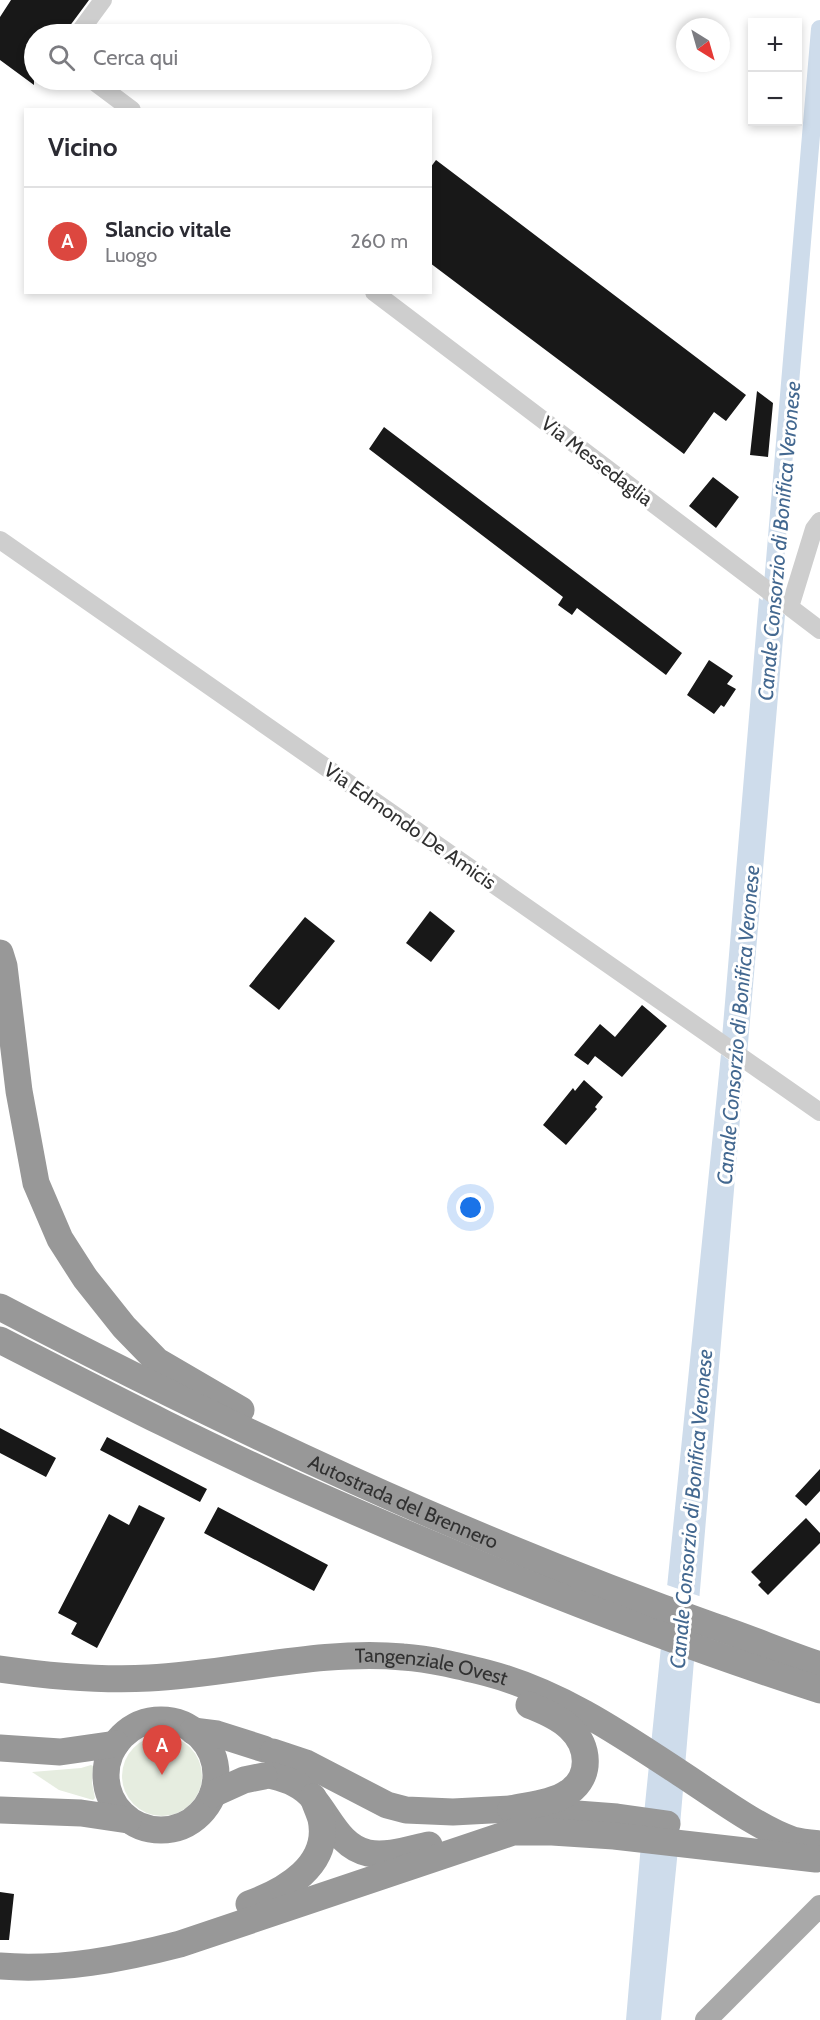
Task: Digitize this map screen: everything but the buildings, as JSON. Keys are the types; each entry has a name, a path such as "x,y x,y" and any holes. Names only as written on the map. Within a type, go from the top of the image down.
{"highway":[{"path":"0,953 4,966 19,1090 36,1183 60,1239 85,1278 124,1327 157,1361 294,1440 366,1473 461,1529"},
{"name":"Autostrada del Brennero","path":"0,1307 135,1378 461,1529 627,1609"},
{"name":"Autostrada del Brennero","path":"0,1340 295,1485 464,1558 627,1609 719,1642 820,1690"},
{"name":"Autostrada del Brennero","path":"719,1642 820,1665"},
{"name":"Tangenziale Ovest","path":"0,1669 75,1677 150,1678 318,1658 402,1657 445,1663 530,1686 567,1702 762,1825 812,1849"},
{"path":"0,1685 93,1695 176,1692 342,1674 384,1673 453,1681 508,1697 560,1720 571,1728 585,1751 586,1764 576,1786 568,1793 512,1821 180,1944 147,1953 65,1966 33,1968 0,1966"},
{"path":"0,1810 81,1813 129,1820 150,1829 174,1829 196,1817 213,1794 215,1766 211,1752 193,1731 180,1724 152,1721 125,1734 116,1744 106,1767 106,1780 113,1803 129,1820"},
{"path":"193,1731 217,1734 268,1763 313,1797 340,1837 359,1850 370,1854 382,1854 429,1845 512,1821"},
{"path":"0,1748 60,1752 116,1744"},
{"path":"213,1794 244,1780 268,1763 306,1763 387,1805 406,1810 453,1812 512,1821 552,1832 615,1827 812,1849"},
{"path":"0,1954 90,1950 170,1931 278,1892 292,1884 304,1872 320,1847 321,1819 313,1797"}],"main road":[{"path":"706,2020 820,1906"}],"street":[{"path":"85,24 103,0"},
{"path":"105,90 129,108"},
{"name":"Via Messedaglia","path":"377,294 820,630"},
{"path":"790,607 814,529 820,521"},
{"name":"Via Edmondo De Amicis","path":"0,540 820,1112"}],"shaded area":[{"path":"162,1736 177,1739 190,1748 199,1761 202,1776 199,1791 190,1804 177,1813 162,1816 147,1813 134,1804 125,1791 122,1776 125,1761 134,1748 147,1739"},
{"path":"93,1766 92,1783 95,1798 93,1800 59,1790 32,1772 81,1768"}],"water":[{"path":"759,598 785,615 747,1055 722,1038"},
{"path":"721,1054 744,1072 678,1849 661,2020 626,2020 641,1844"}],"pier":[{"path":"664,1584 702,1597 697,1658 658,1644"}],"waterway":[{"name":"Canale Consorzio di Bonifica Veronese","path":"771,608 820,29"}],"place":[{"name":"Slancio vitale","path":"162,1775"}]}
